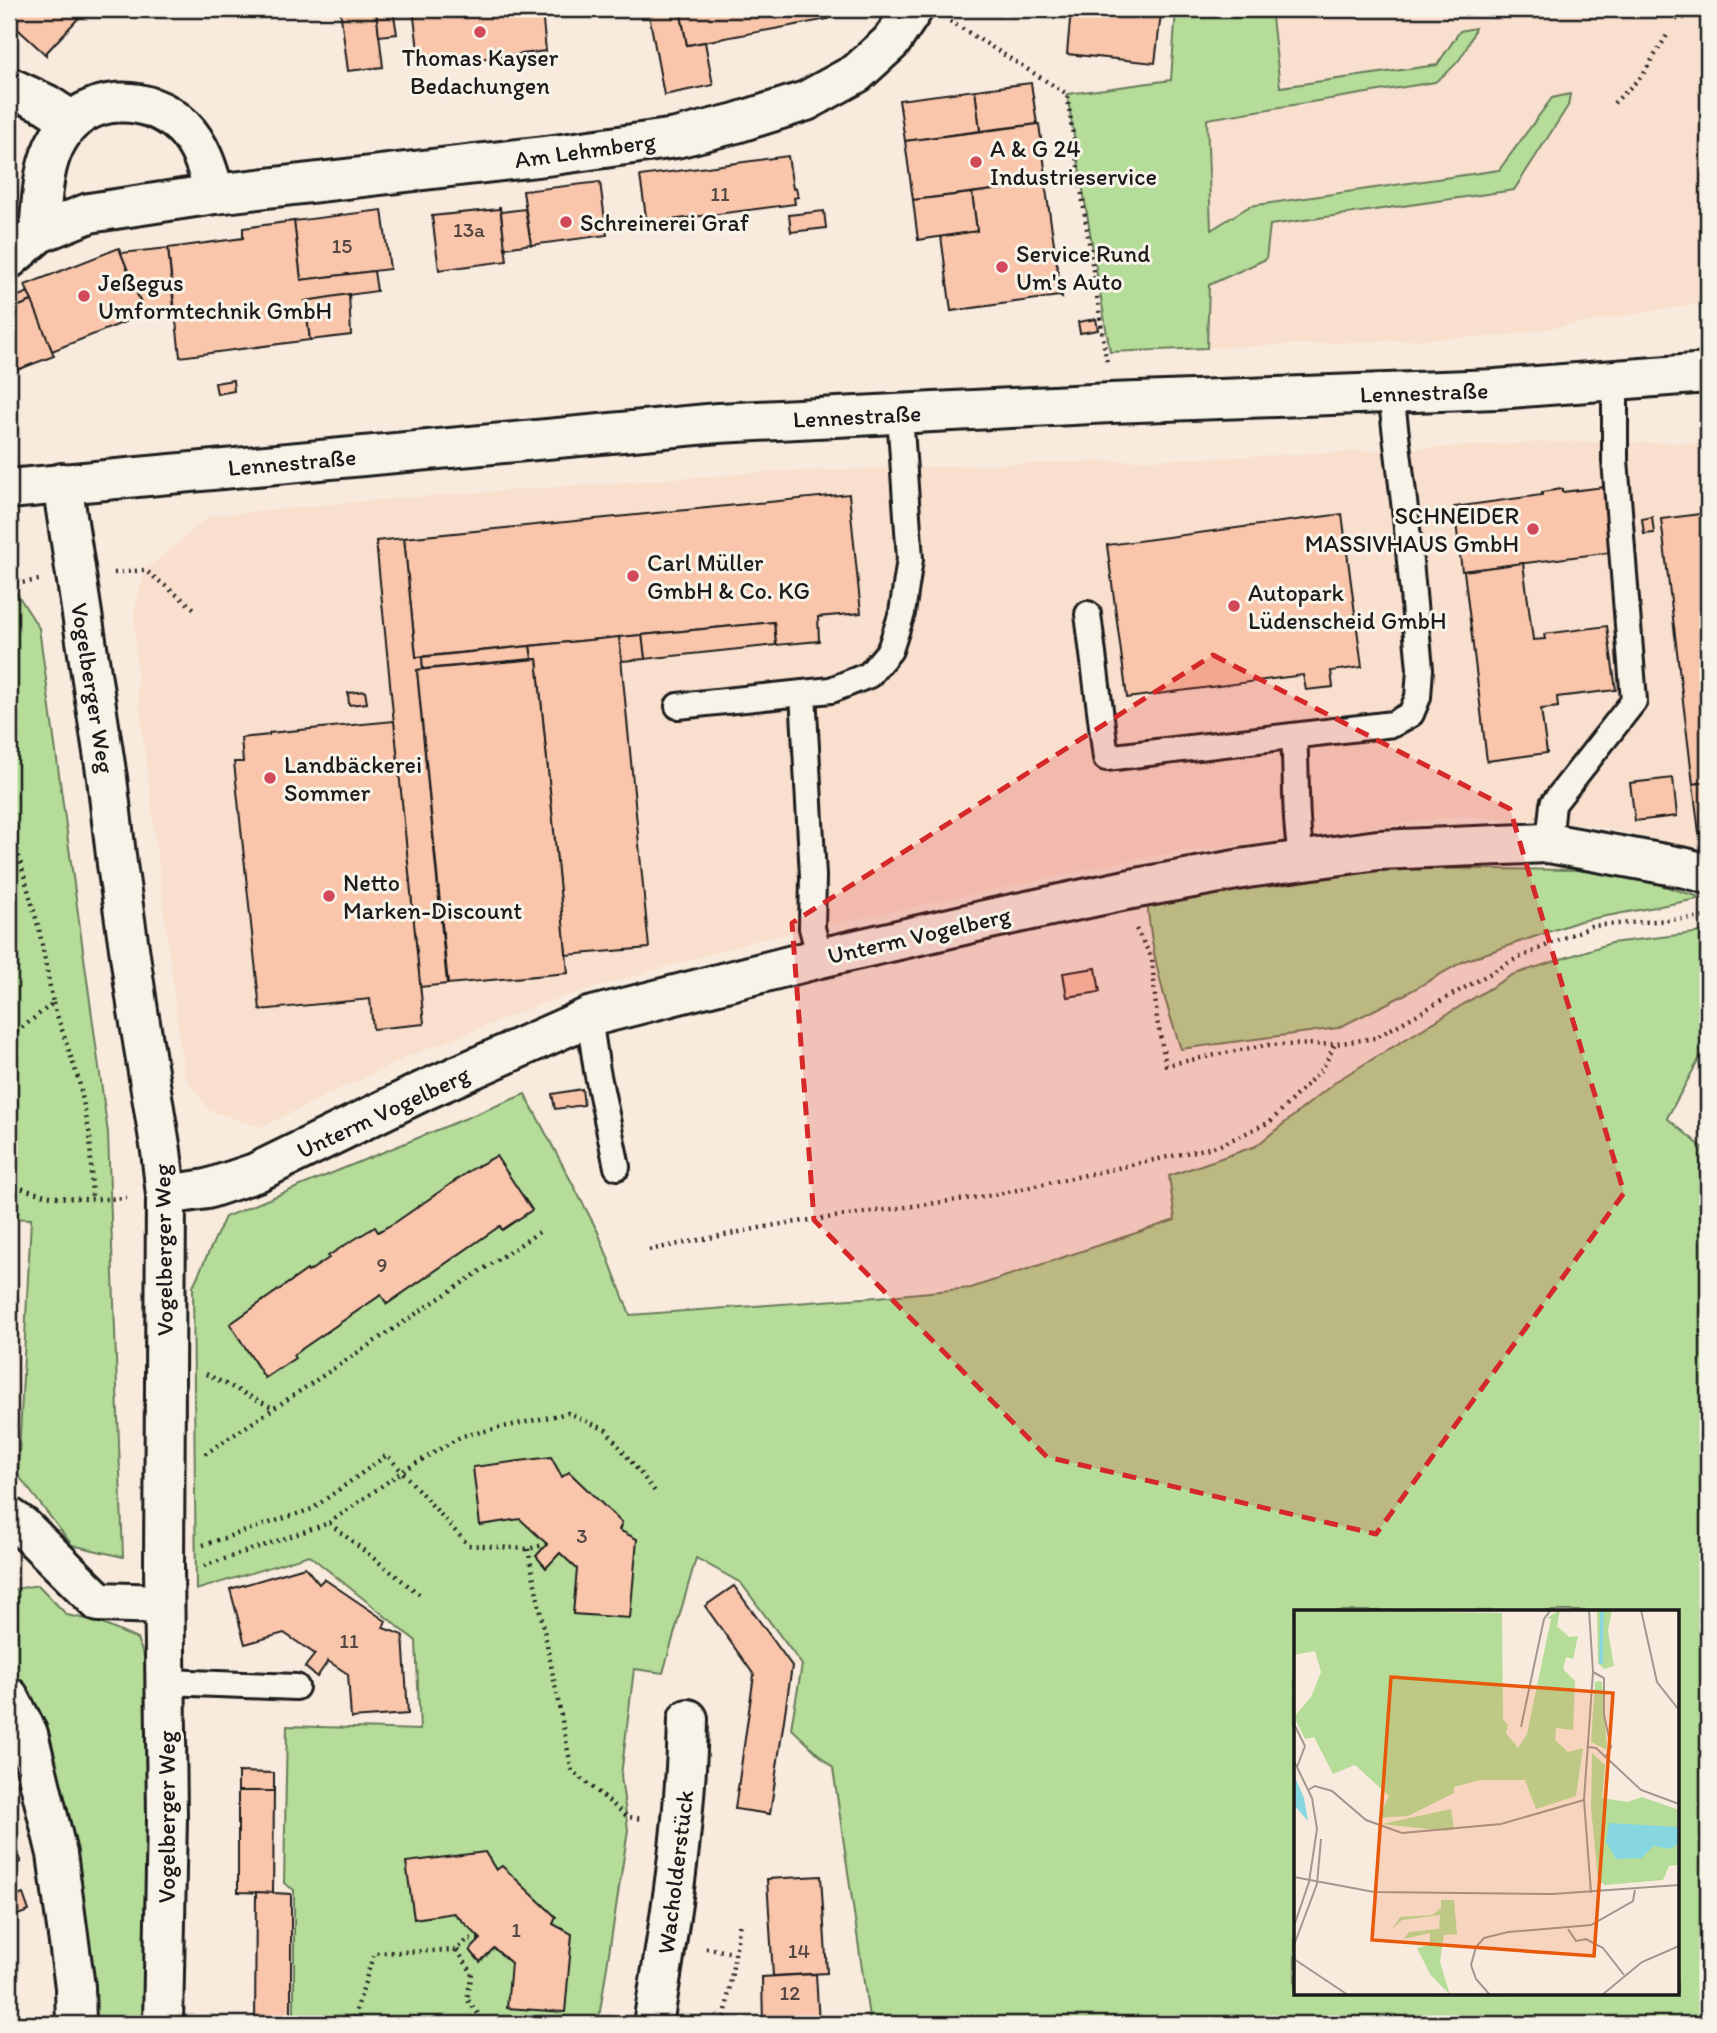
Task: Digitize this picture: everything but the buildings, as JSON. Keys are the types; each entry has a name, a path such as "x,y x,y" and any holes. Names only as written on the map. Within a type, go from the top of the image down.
{"street":[{"name":"Am Lehmberg","path":"9,260 39,233 89,213 215,194 554,155 676,138 736,123 806,102 857,73 928,12"},
{"path":"9,87 46,104 72,121"},
{"path":"39,233 50,155 59,137 72,121 102,104 125,101 148,106 182,126 202,154 215,194"},
{"name":"Lennestraße","path":"9,489 718,423 1111,403 1391,394 1708,373"},
{"name":"Vogelberger Weg","path":"62,483 166,1195 164,1604 167,1817 163,2024"},
{"name":"Unterm Vogelberg","path":"166,1195 207,1189 255,1173 423,1091 590,1017 820,958 1126,890 1378,850 1549,843 1708,874"},
{"path":"13,1530 99,1602 164,1604"},
{"path":"9,1697 28,1734 57,1854 75,1987 76,2024"},
{"name":"Wacholderstück","path":"653,2024 682,1825 688,1719"}],"lane":[{"path":"1549,843 1553,804 1634,701 1615,460 1615,380"},
{"path":"1088,614 1106,758 1392,724 1410,714 1418,697 1419,669 1391,394"},
{"path":"678,706 831,690 869,675 890,650 902,613 910,559 900,414"},
{"path":"803,693 813,876 812,928 820,958"},
{"path":"1294,736 1298,837 1302,860"},
{"path":"590,1017 597,1071 617,1167"},
{"path":"165,1682 296,1686"}],"path":[{"path":"928,12 1067,94 1106,351 1111,403"},
{"path":"1676,19 1708,14"},
{"path":"1615,103 1642,76 1669,32"},
{"path":"9,822 39,929 53,1003 79,1081 90,1136 92,1200"},
{"path":"1126,890 1131,920 1152,958 1157,1020 1166,1065 1265,1045 1335,1044 1376,1038 1514,960 1591,926 1708,917"},
{"path":"9,1038 53,1003"},
{"path":"649,1251 775,1224 994,1195 1218,1146 1270,1122 1324,1068 1335,1044"},
{"path":"9,1183 33,1194 92,1200 166,1195"},
{"path":"164,1481 539,1232"},
{"path":"165,1354 274,1409"},
{"path":"164,1558 208,1566 329,1523 403,1471 462,1436 568,1413 606,1430 657,1494"},
{"path":"164,1558 312,1509 387,1455 468,1545 528,1549 547,1544"},
{"path":"329,1523 419,1594"},
{"path":"528,1549 572,1771 628,1817 682,1825"},
{"path":"740,1922 724,2023 764,2024"},
{"path":"352,2024 374,1953 457,1950 468,1939 481,1939"},
{"path":"457,1950 472,1973 467,1999 486,2024"}],"highlighted area":[{"path":"1213,655 1510,809 1624,1193 1376,1534 1047,1457 814,1220 792,923"}],"shaded area":[{"path":"1271,9 1708,9 1708,302 1503,336 1207,348 1209,285 1266,259 1270,225 1514,190 1568,106 1570,95 1552,98 1499,170 1250,206 1211,230 1206,119 1435,82 1460,31 1438,65 1279,87"},
{"path":"1549,442 1708,443 1708,850 1590,825 1462,816 1146,857 754,941 543,1003 404,1058 261,1127 210,1111 184,1075 138,695 134,613 145,570 210,516 377,500 770,472 1239,457"}],"green space":[{"path":"1176,9 1271,9 1280,87 1437,65 1460,31 1475,28 1460,59 1435,82 1207,119 1211,230 1250,206 1499,170 1552,98 1570,94 1568,106 1514,190 1270,225 1266,259 1209,285 1207,348 1110,352 1067,94 1171,80"},
{"path":"9,581 39,628 108,1133 123,1557 72,1545 18,1475 31,1219 9,1218"},
{"path":"1385,868 1577,870 1647,881 1703,898 1580,921 1464,961 1338,1028 1181,1049 1159,976 1147,900 1209,882"},
{"path":"1703,932 1708,934 1708,1043 1667,1118 1708,1152 1708,2024 870,2024 833,1768 791,1728 802,1665 741,1583 696,1558 663,1673 634,1669 621,1776 628,1830 598,2024 294,2024 294,1890 284,1883 287,1726 420,1730 416,1641 309,1555 196,1590 193,1286 225,1217 525,1094 598,1232 630,1315 971,1288 1175,1220 1169,1176 1256,1146 1338,1080 1512,975 1611,943"},
{"path":"38,1585 67,1615 96,1621 137,1639 156,1684 149,2024 87,2024 68,1825 53,1748 9,1659 9,1590"}],"place":[{"name":"Thomas Kayser Bedachungen","path":"480,32"},
{"name":"A & G 24 Industrieservice","path":"976,162"},
{"name":"Schreinerei Graf","path":"566,222"},
{"name":"Service Rund Um's Auto","path":"1002,267"},
{"name":"Jeßegus Umformtechnik GmbH","path":"84,296"},
{"name":"SCHNEIDER MASSIVHAUS GmbH","path":"1533,529"},
{"name":"Carl Müller GmbH & Co. KG","path":"633,576"},
{"name":"Autopark Lüdenscheid GmbH","path":"1234,606"},
{"name":"Landbäckerei Sommer","path":"270,778"},
{"name":"Netto Marken-Discount","path":"329,896"}]}
